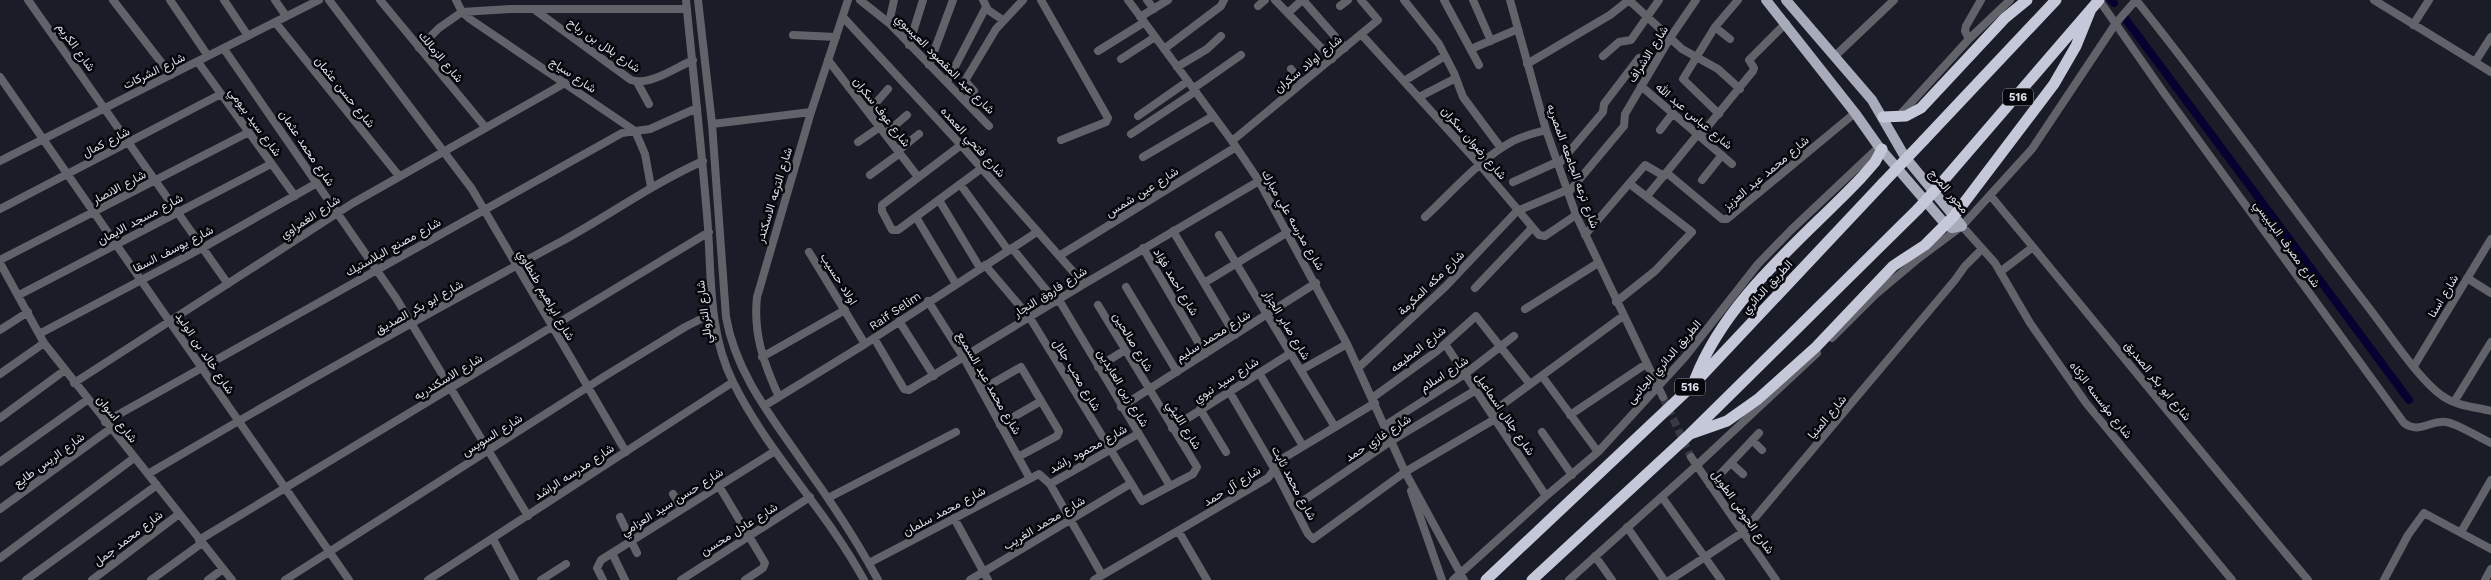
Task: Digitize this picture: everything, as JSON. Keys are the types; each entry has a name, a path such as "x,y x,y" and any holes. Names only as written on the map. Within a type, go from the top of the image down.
{"highway":[{"path":"1883,117 1898,117 1914,112 1928,103 2005,18 2027,0"},
{"name":"الطريق الدائري","path":"1486,580 1693,385 2056,0"},
{"path":"1690,434 1727,421 1758,399 1816,347 1893,266 1925,245 1950,220 2054,84 2076,46 2097,3"},
{"name":"516","path":"1532,580 1690,434 1918,209 2097,3"},
{"path":"1693,385 1706,352 1733,312 1861,178 1874,162 1880,148"}],"main road":[{"name":"محور المرج","path":"1766,0 1797,37 1880,148 1950,220"},
{"name":"محور المرج","path":"1786,0 1835,56 1883,117 1901,151 1950,220 1952,228 1962,226"},
{"path":"1797,37 1809,27"}],"street":[{"name":"شارع الكريم","path":"28,0 204,247 228,284"},
{"path":"113,0 171,75"},
{"path":"170,0 208,56"},
{"path":"224,0 248,36"},
{"path":"275,0 286,16"},
{"name":"شارع الشركات","path":"0,162 318,0"},
{"name":"شارع ابراهيم طنطاوي","path":"329,0 458,170 484,210 626,452"},
{"name":"شارع الزمالك","path":"380,0 486,128"},
{"name":"شارع سياج","path":"456,0 462,12 635,131"},
{"path":"523,0 524,9"},
{"name":"شارع التروللي","path":"686,0 703,161 714,313 718,340 732,382 775,451 848,550 864,580"},
{"name":"شارع التروللي","path":"698,0 712,124 728,329 743,368 764,406 828,498 878,580"},
{"name":"شارع الترعه الاسكندر","path":"779,397 762,357 756,327 757,297 811,112 848,0"},
{"name":"شارع عبد المقصود العيسوي","path":"860,0 888,23 990,126"},
{"path":"888,23 894,0"},
{"path":"909,45 923,0"},
{"path":"929,65 953,0"},
{"path":"965,101 974,91 966,82 966,79 1003,20 1023,0"},
{"path":"1040,0 1108,118 1106,122 1061,140"},
{"name":"شارع مدرسه علي مبارك","path":"1128,0 1260,181 1316,283 1347,344 1404,472 1442,580"},
{"path":"1147,0 1154,9"},
{"path":"1098,51 1168,0"},
{"path":"1164,49 1221,6 1224,0"},
{"path":"1258,6 1265,0"},
{"path":"1275,0 1332,59"},
{"path":"1288,13 1303,0 1345,48"},
{"path":"1340,6 1348,0"},
{"name":"شارع اولاد سكران","path":"1234,144 1378,19 1361,0"},
{"path":"1404,0 1439,44 1463,97 1501,148"},
{"path":"1444,0 1479,65"},
{"path":"1473,0 1492,41"},
{"name":"شارع ترعه الجامعه المصريه","path":"1510,0 1546,130 1567,192 1616,302 1659,387"},
{"path":"1527,64 1610,15 1629,0 1646,18 1670,38 1696,57 1718,69 1740,89"},
{"path":"1603,56 1619,42 1631,40 1658,0"},
{"name":"شارع الاشراف","path":"1567,192 1624,126 1626,122 1625,114 1641,86 1696,0"},
{"path":"1719,114 1683,81 1715,27 1738,0"},
{"path":"1835,56 1894,0"},
{"path":"1969,39 1965,31 1966,26 1981,0"},
{"path":"1898,117 1969,39 2010,0"},
{"path":"1569,580 1789,380 1875,295 1919,258 1962,226 2032,149 2116,23 2136,0 2188,65 2326,252 2433,388 2454,402 2491,411"},
{"path":"2374,0 2491,72"},
{"path":"2413,25 2429,0"},
{"path":"947,82 984,3 1003,20"},
{"name":"شارع مصرف البلبيسي","path":"2097,3 2116,23 2164,94 2404,423 2420,428 2439,422 2448,422 2491,443"},
{"path":"419,48 439,28 462,12 524,9 687,9"},
{"name":"شارع بلال بن رباح","path":"534,9 631,80 637,82 648,80 692,60"},
{"name":"شارع فتحي العمده","path":"843,17 982,168 1084,284"},
{"name":"شارع حسن عثمان","path":"275,22 399,176"},
{"path":"1647,196 1740,89 1754,70 1748,60 1786,23"},
{"path":"1715,27 1730,40"},
{"path":"1471,50 1518,30"},
{"name":"شارع رضوان سكران","path":"1361,34 1480,165 1532,228"},
{"path":"793,35 836,37"},
{"path":"1177,66 1207,49 1221,36"},
{"path":"1121,58 1155,37"},
{"path":"2475,62 2491,37"},
{"name":"شارع محمد عثمان","path":"224,48 377,269 412,323 528,516"},
{"path":"1131,134 1195,90 1241,55"},
{"path":"1404,81 1445,56"},
{"path":"1513,182 1558,163 1602,112 1604,104 1639,58"},
{"name":"شارع عوف سكران","path":"828,60 918,177"},
{"name":"شارع سيد بيومي","path":"198,62 295,196"},
{"path":"1291,70 1302,83"},
{"name":"شارع خالد بن الوليد","path":"0,77 348,580"},
{"path":"1420,98 1456,78"},
{"path":"1138,116 1188,81"},
{"path":"637,82 649,104"},
{"name":"شارع الغمراوي","path":"74,383 337,212 565,83"},
{"name":"شارع عباس عبد الله","path":"1641,86 1732,164"},
{"path":"868,112 888,89"},
{"name":"شارع كمال","path":"0,209 221,94"},
{"name":"شارع مصنع البلاستيك","path":"105,422 622,133 650,129 697,108"},
{"path":"712,124 811,112"},
{"path":"1660,130 1673,113"},
{"name":"شارع محمد عبد العزيز","path":"1666,175 1722,219 1727,220 1855,113"},
{"path":"858,142 907,115"},
{"path":"1143,157 1214,116"},
{"path":"1425,217 1480,165 1501,148 1514,140 1546,130"},
{"path":"635,131 645,154 651,187"},
{"name":"شارع الانصار","path":"0,261 249,132"},
{"path":"870,175 919,134"},
{"name":"شارع عين شمس","path":"1059,256 1234,144"},
{"path":"961,145 883,203 882,211 894,231 982,168"},
{"name":"الطريق الدائري الجانبى","path":"1453,580 1463,576 1546,496 1598,452 1659,387 1758,264 1790,230 1880,148"},
{"path":"1702,180 1722,155"},
{"name":"شارع ابو بكر الصديق","path":"148,474 238,420 568,237 651,187 703,161"},
{"name":"شارع مسجد الايمان","path":"19,295 271,164"},
{"path":"1585,235 1645,165 1666,175"},
{"name":"شارع فاروق النجار","path":"874,338 904,389 911,390 1143,248 1260,181"},
{"name":"شارع يوسف السقا","path":"39,334 204,247 317,183"},
{"name":"شارع زين العابدين","path":"960,184 1010,249 1057,301 1170,486"},
{"path":"1616,302 1654,271 1692,232 1630,184"},
{"path":"1517,211 1567,192"},
{"name":"شارع ابو بكر الصديق","path":"1990,195 2197,449 2308,580"},
{"path":"939,200 982,267"},
{"name":"شارع مكه المكرمة","path":"1358,368 1446,286 1517,211"},
{"path":"1475,288 1532,228 1542,237 1576,215"},
{"path":"916,217 956,284"},
{"name":"شارع مؤسسه الزكاه","path":"1962,226 2000,272 2030,323 2086,403 2232,580"},
{"path":"1173,231 1235,335"},
{"name":"شارع الاسكندريه","path":"151,580 200,542 283,488 451,389 709,232"},
{"name":"Raif Selim","path":"764,406 865,344 1037,232"},
{"path":"1204,283 1288,232"},
{"name":"شارع صابر الجزار","path":"1220,235 1336,427"},
{"name":"شارع اسنا","path":"2414,366 2491,238"},
{"path":"2000,272 2033,247"},
{"name":"شارع احمد فؤاد","path":"1143,248 1205,354"},
{"name":"شارع المنيا","path":"1670,580 1743,532 1956,280 1964,266 1982,249"},
{"name":"اولاد حسيب","path":"809,252 865,344"},
{"name":"شارع اسوان","path":"0,261 44,343 110,429 232,580"},
{"path":"1525,309 1598,263"},
{"name":"شارع محب جلال","path":"982,267 1030,318 1109,450 1142,501"},
{"path":"2467,278 2491,293"},
{"name":"شارع محمد سليم","path":"1121,407 1316,283"},
{"path":"1126,287 1177,372"},
{"name":"شارع محمد عبد السميع","path":"928,302 964,358 1029,477"},
{"name":"شارع صالحين","path":"1098,306 1149,390"},
{"path":"762,357 845,310"},
{"path":"0,330 28,312"},
{"name":"شارع السويس","path":"285,580 685,326 714,313"},
{"name":"شارع المطبعه","path":"1373,401 1445,344 1476,316 1501,347"},
{"path":"1404,472 1493,416 1530,384 1623,316"},
{"path":"900,321 934,376"},
{"name":"شارع اسلام","path":"1384,426 1465,374 1514,336"},
{"path":"2454,402 2491,342"},
{"path":"0,374 44,343"},
{"path":"1301,370 1347,344"},
{"name":"شارع جلال اسماعيل","path":"1445,344 1546,496"},
{"path":"1501,347 1530,384"},
{"path":"1098,367 1125,350"},
{"name":"شارع سيد نبوي","path":"1172,428 1291,353"},
{"path":"1570,415 1646,364"},
{"path":"981,390 1021,367 1041,401 1058,435 1018,457"},
{"path":"0,418 65,370"},
{"path":"1259,373 1303,446"},
{"path":"1542,376 1598,452"},
{"name":"شارع مدرسه الراشد","path":"428,580 732,382"},
{"path":"1659,387 1663,396"},
{"name":"شارع الليثي","path":"1142,501 1197,469 1149,390"},
{"name":"شارع غازي حمد","path":"1294,507 1390,441 1476,390"},
{"name":"شارع محمد ثابت","path":"1229,391 1275,470 1308,534 1316,539 1404,472"},
{"path":"0,462 87,400"},
{"path":"1000,425 1041,401"},
{"name":"شارع آل حمد","path":"1094,580 1179,532 1268,478 1282,459 1336,427 1373,401"},
{"path":"1200,409 1226,452"},
{"name":"شارع الريس طايع","path":"0,509 110,429"},
{"path":"828,498 956,432"},
{"path":"1542,432 1572,475"},
{"path":"1710,485 1758,433"},
{"name":"شارع محمود راشد","path":"1050,484 1138,434"},
{"path":"1752,440 1762,450"},
{"name":"شارع حسن سيد العزامي","path":"603,580 598,565 612,553 775,451"},
{"name":"شارع الحوض الطويل","path":"1691,457 1776,580"},
{"path":"0,558 134,458"},
{"path":"1731,463 1743,474"},
{"path":"793,476 807,468"},
{"name":"شارع مدرسه علي مبارك","path":"1404,472 1463,576"},
{"path":"1029,477 1039,474 1050,484 1102,575"},
{"name":"شارع محمد سلمان","path":"869,564 1029,477"},
{"path":"2461,532 2491,480"},
{"name":"شارع محمد الغريب","path":"970,580 1130,484"},
{"path":"26,580 157,485"},
{"path":"719,486 765,565 745,580"},
{"path":"673,494 682,509"},
{"name":"شارع عادل محسن","path":"681,580 810,497"},
{"path":"1662,497 1721,580"},
{"path":"2384,580 2419,516 2424,513 2491,549"},
{"name":"شارع محمد جمل","path":"92,580 179,514"},
{"path":"620,517 636,553"},
{"path":"954,518 988,580"},
{"path":"1627,527 1664,580"},
{"path":"1179,532 1207,580"},
{"path":"493,539 515,580"},
{"path":"612,553 625,580"},
{"path":"1595,556 1612,580"},
{"path":"541,580 566,564"},
{"path":"208,580 223,569"},
{"path":"2485,580 2491,569"},
{"path":"440,572 446,580"}],"waterway":[{"path":"2111,0 2114,3"},
{"path":"2124,17 2409,400"}],"tunnel":[{"path":"1663,397 1691,457"}]}
